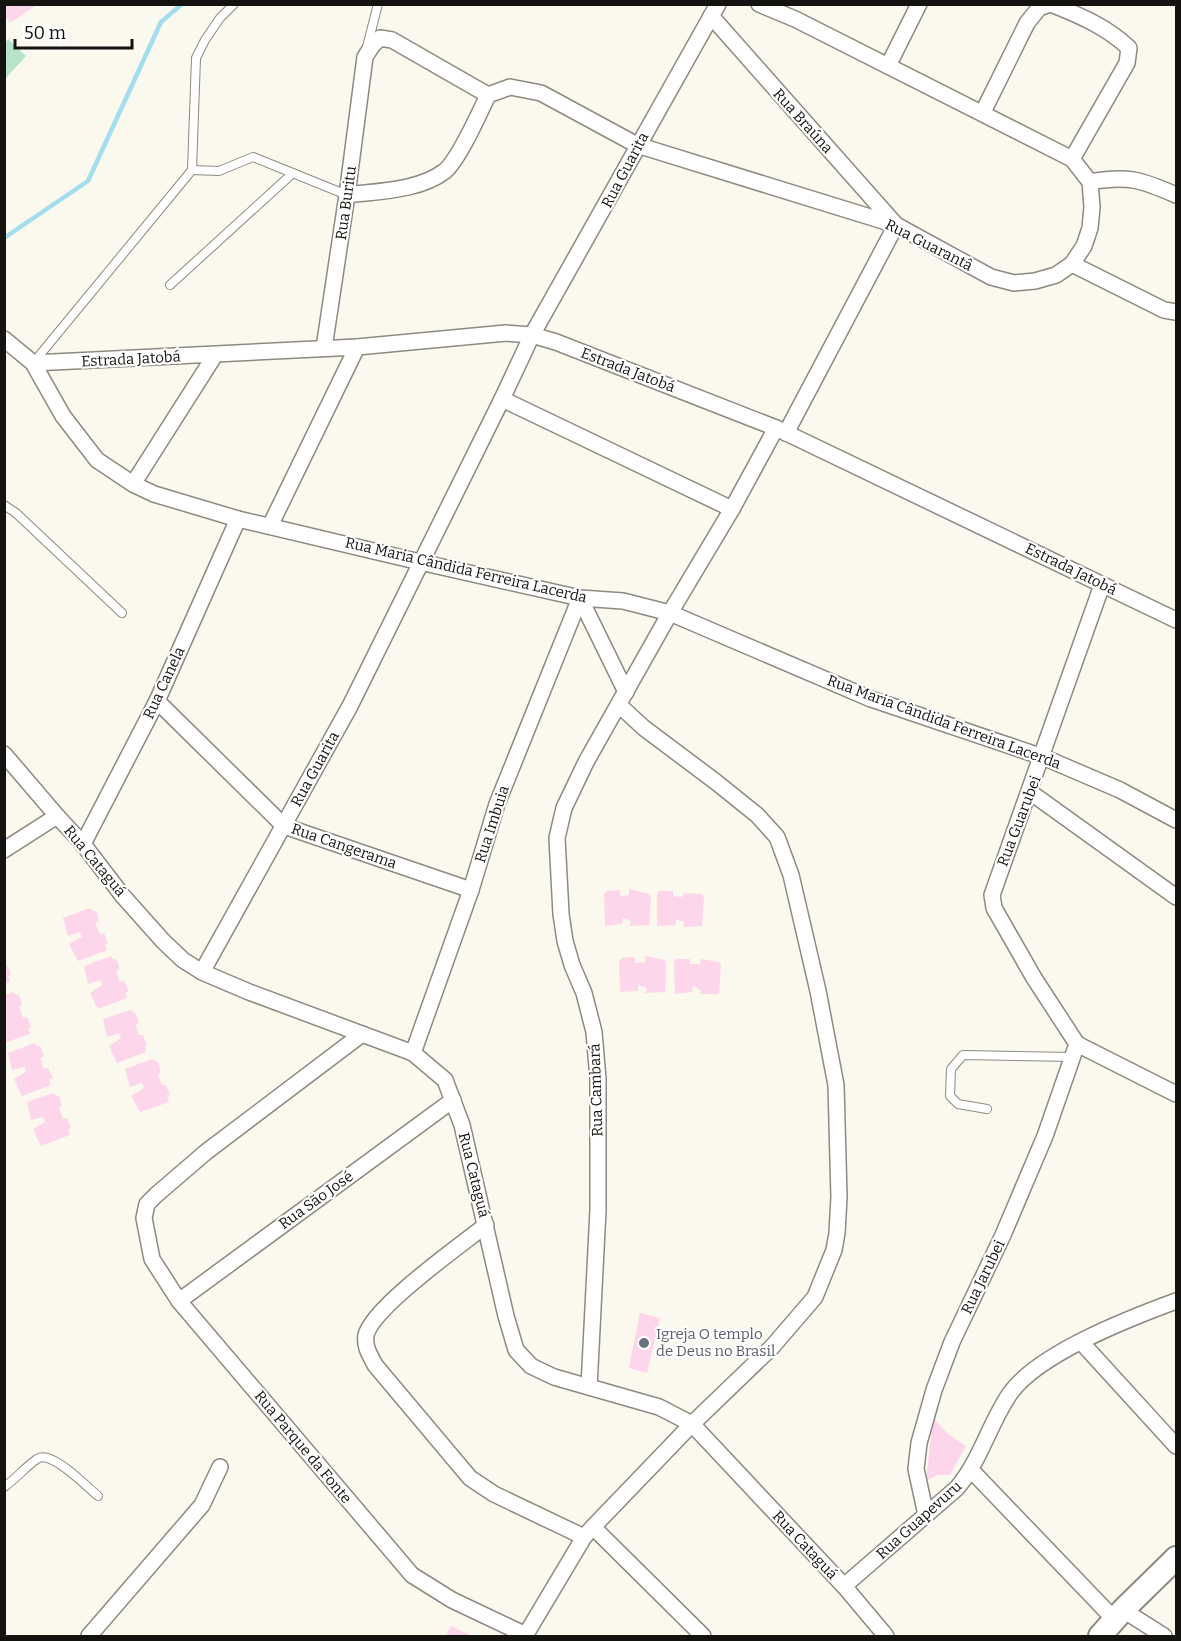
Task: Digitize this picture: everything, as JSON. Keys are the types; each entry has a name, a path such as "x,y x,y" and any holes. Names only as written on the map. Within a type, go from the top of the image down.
{"main road":[{"path":"1112,1622 1176,1558"}],"street":[{"path":"759,4 798,12 888,66 1072,159 1090,182 1092,207 1090,228 1084,246 1072,264 1164,310 1176,312"},
{"path":"888,66 919,4"},
{"path":"983,112 1027,23 1039,8 1050,4 1071,12 1116,36 1129,48 1127,63 1072,159"},
{"name":"Rua Guarita","path":"202,972 350,706 532,335 714,10"},
{"name":"Rua Braúna","path":"714,10 896,225"},
{"path":"347,195 407,186 426,181 446,170 460,149 488,95 392,40 380,38 365,57"},
{"name":"Rua Buritu","path":"324,348 365,57"},
{"name":"Rua Guarantâ","path":"488,95 510,87 541,93 637,145 896,225 991,277 1014,283 1035,281 1056,275 1072,264"},
{"path":"1090,182 1123,179 1143,181 1176,195"},
{"name":"Rua Cambará","path":"589,1388 598,1210 598,1079 594,1032 584,993 565,941 561,914 557,837 564,808 572,789 670,613 781,430 896,225"},
{"name":"Estrada Jatobá","path":"33,363 357,347 506,333 532,335 556,342 781,430 1176,620"},
{"path":"4,339 33,363"},
{"path":"270,526 357,347"},
{"path":"133,484 215,355"},
{"name":"Rua Maria Cândida Ferreira Lacerda","path":"33,363 63,416 97,460 133,484 170,500 238,519 420,562 580,598 623,601 670,613 871,699 1042,757 1120,790 1176,820"},
{"path":"502,399 732,509"},
{"name":"Rua Canela","path":"83,844 157,701 238,519"},
{"name":"Rua Guarubei","path":"1075,1050 994,908 992,895 1102,585"},
{"path":"525,1636 588,1532 692,1424 772,1347 815,1297 826,1273 837,1233 836,1085 818,991 791,875 777,837 757,815 644,728 623,698 580,598"},
{"name":"Rua Imbuia","path":"413,1053 471,890 497,804 580,598"},
{"name":"Rua Cangerama","path":"157,701 284,826 471,890"},
{"name":"Rua Cataguá","path":"4,754 83,844 122,895 183,960 202,972 413,1053 445,1080 462,1125 516,1350 531,1366 554,1377 659,1407 692,1424 844,1586 886,1636"},
{"path":"1030,792 1176,897"},
{"path":"4,850 57,816"},
{"name":"Rua Parque da Fonte","path":"362,1034 207,1152 147,1204 144,1218 153,1259 179,1300 412,1575 452,1600 525,1636"},
{"path":"1075,1050 1176,1094"},
{"name":"Rua Jarubei","path":"926,1515 916,1469 919,1443 934,1390 952,1342 1003,1236 1045,1136 1075,1050"},
{"name":"Rua São José","path":"179,1300 453,1100"},
{"path":"486,1225 404,1290 372,1322 366,1335 366,1349 375,1365 470,1478 495,1494 588,1532 703,1636"},
{"name":"Rua Guapevuru","path":"844,1586 948,1497 971,1470 1010,1394 1028,1376 1051,1358 1082,1342 1138,1315 1176,1301"},
{"path":"1082,1342 1176,1446"},
{"path":"89,1636 202,1505 220,1467"},
{"path":"971,1470 1112,1622 1164,1636"}],"lane":[{"path":"33,363 192,170 196,58 220,18 234,4"},
{"path":"365,57 378,4"},
{"path":"192,170 219,171 253,157 347,195"},
{"path":"170,285 293,173"},
{"path":"4,505 16,513 122,613"},
{"path":"987,1108 958,1104 950,1096 951,1069 963,1054 1075,1050"},
{"path":"4,1487 39,1457 47,1456 98,1496"}],"green space":[{"path":"8,39 26,56 5,79 5,43"}],"building":[{"path":"4,4 38,4 10,23 4,14"},
{"path":"629,889 649,894 651,898 649,925 630,926 631,921 623,918 622,924 605,926 604,894 607,891 620,890 620,896 629,895"},
{"path":"659,891 673,891 673,896 682,897 684,893 702,894 704,899 702,926 683,927 684,922 676,919 675,925 657,926"},
{"path":"90,908 96,911 99,921 95,923 100,934 104,933 108,943 105,944 107,950 78,961 69,944 82,937 80,932 68,936 63,918"},
{"path":"111,956 116,959 120,969 116,971 120,982 124,981 129,992 126,992 127,998 98,1009 90,993 102,985 100,980 88,984 84,966"},
{"path":"645,956 665,960 665,992 645,993 647,988 638,985 638,991 620,992 619,961 622,958 635,957 635,963 645,962"},
{"path":"677,959 690,959 690,964 700,964 701,959 719,962 721,966 719,994 700,994 701,990 693,986 692,992 675,994 674,962"},
{"path":"4,965 7,965 11,975 8,976 10,982 4,984"},
{"path":"13,992 19,995 22,1005 19,1007 23,1018 27,1017 31,1027 28,1028 30,1034 4,1043 4,995"},
{"path":"130,1010 135,1013 139,1023 135,1024 139,1035 143,1035 147,1045 145,1046 146,1052 117,1063 109,1046 121,1038 119,1033 107,1037 103,1019"},
{"path":"35,1043 40,1046 44,1056 40,1058 44,1069 48,1068 53,1078 49,1079 51,1085 22,1096 14,1079 26,1072 24,1067 12,1070 8,1053"},
{"path":"152,1059 158,1062 161,1073 158,1074 162,1085 166,1085 170,1095 167,1095 169,1102 140,1112 131,1096 144,1088 142,1083 130,1087 125,1069"},
{"path":"53,1093 59,1096 62,1106 59,1107 63,1119 67,1118 71,1128 68,1129 70,1135 41,1146 33,1129 45,1122 43,1117 31,1120 27,1102"},
{"name":"Igreja O templo de Deus no Brasil","path":"640,1313 660,1318 647,1373 629,1368"},
{"path":"933,1418 948,1434 966,1446 950,1475 938,1475 926,1481"},
{"path":"451,1626 472,1636 445,1636"}],"waterway":[{"path":"4,238 88,181 161,22 182,4"}],"place":[{"name":"Igreja O templo de Deus no Brasil","path":"644,1343"}]}
